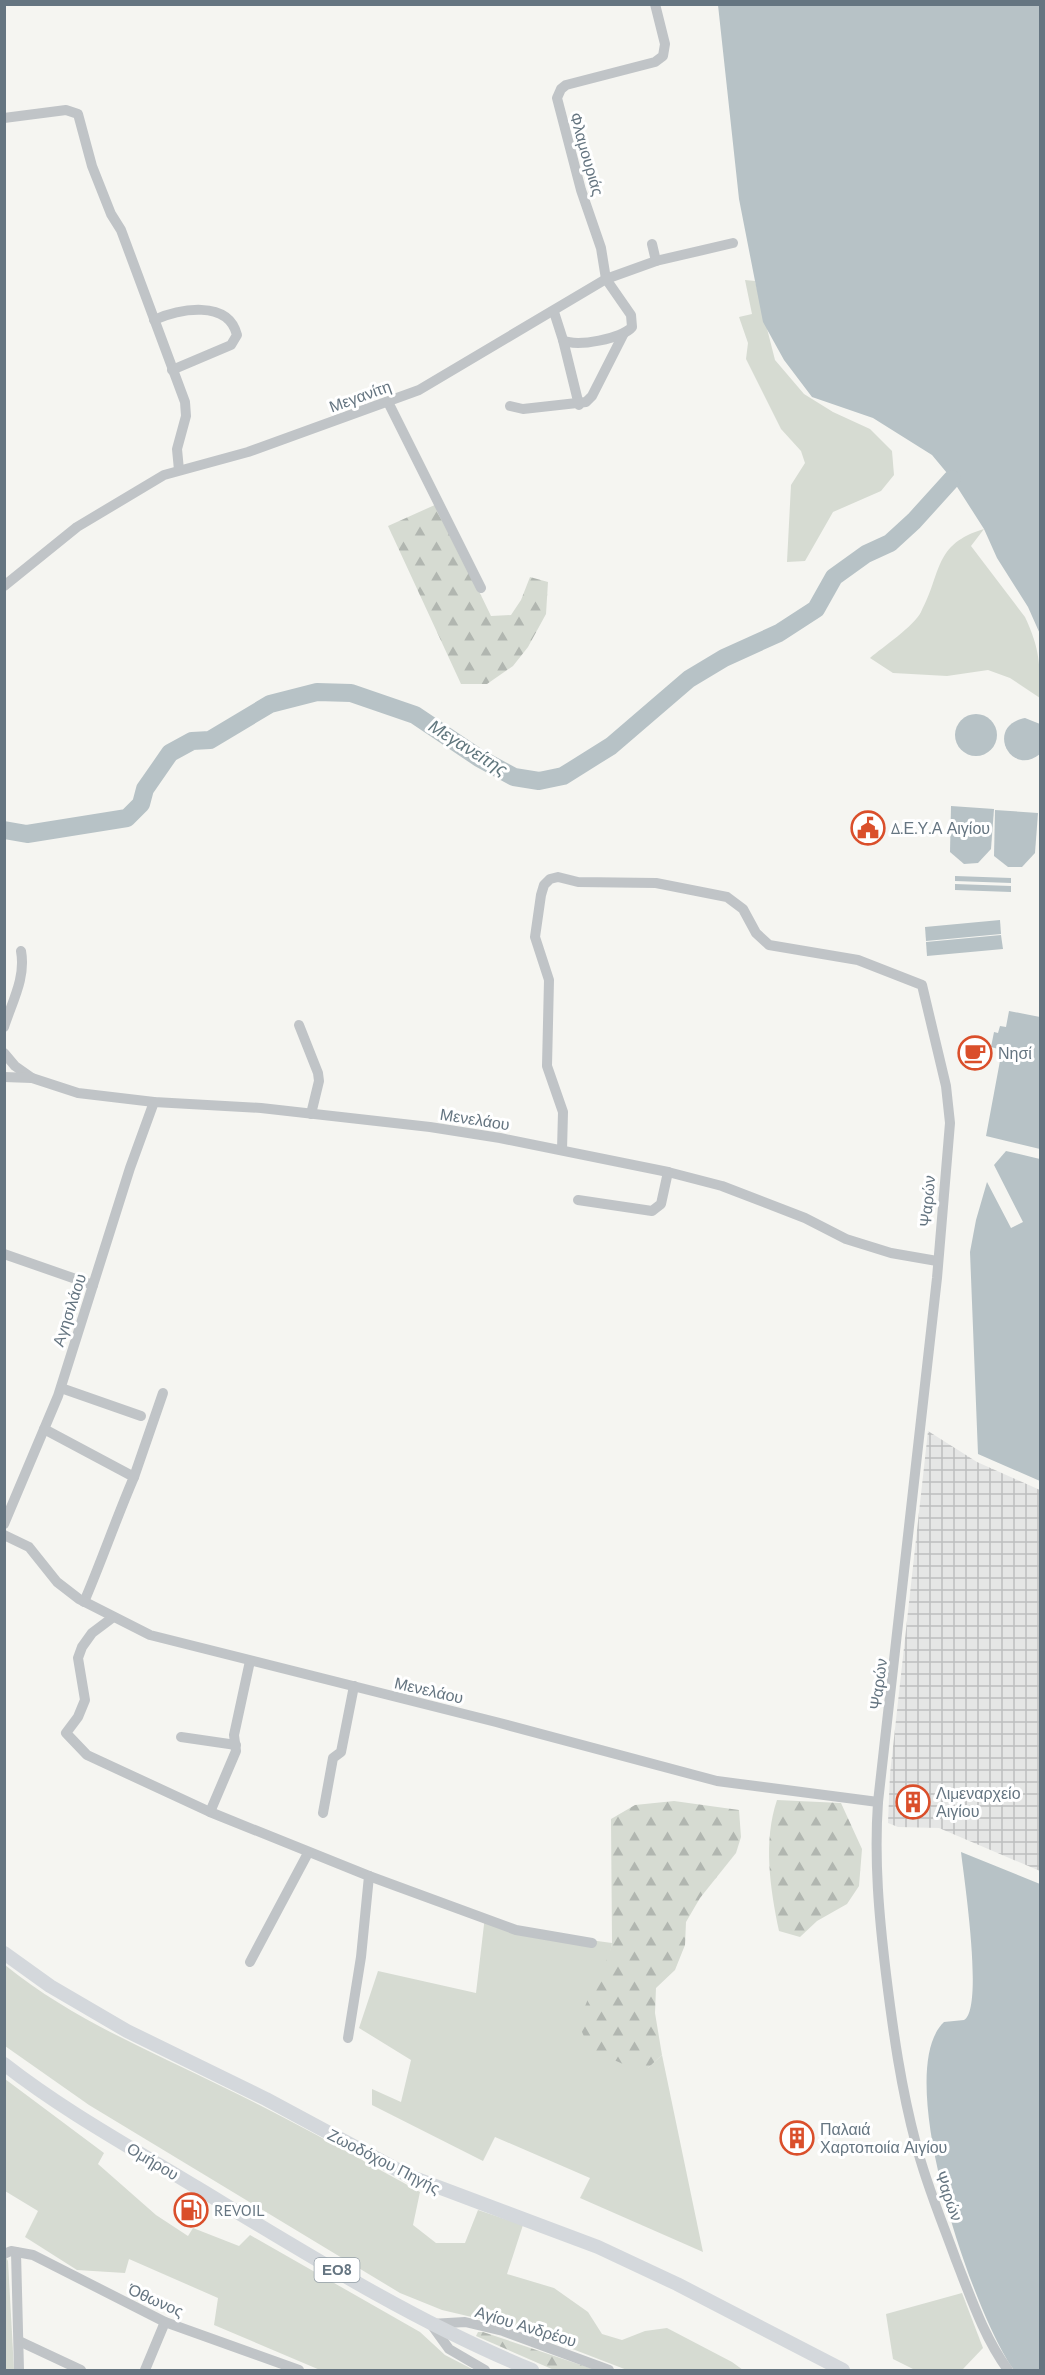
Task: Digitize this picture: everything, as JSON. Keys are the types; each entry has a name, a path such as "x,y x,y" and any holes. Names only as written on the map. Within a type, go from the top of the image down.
{"main road":[{"name":"Ζωοδόχου Πηγής","path":"4,1953 50,1986 127,2031 266,2099 409,2176 598,2247 677,2284 843,2370"},
{"name":"Ομήρου","path":"4,2064 121,2141 242,2215 431,2324"},
{"name":"ΕΟ8","path":"431,2324 532,2370"}],"street":[{"name":"Φλαμουριάς","path":"606,279 601,248 569,150 557,103 558,93 566,85 655,62 663,56 665,44 655,4"},
{"path":"4,118 66,110 78,114 92,166 111,214 121,230 186,409 185,422 177,449 179,470"},
{"name":"Μεγανίτη","path":"4,586 77,527 154,480 179,470 248,452 419,390 554,312 606,279 656,261 733,243"},
{"path":"652,244 656,261"},
{"path":"563,340 567,343 590,342 624,333 630,329 633,320 606,279"},
{"path":"154,320 178,310 198,310 224,316 237,335 231,345 172,370"},
{"path":"554,312 579,405"},
{"path":"510,406 523,409 579,405 592,396 624,333"},
{"path":"388,402 481,588"},
{"name":"Ψαρών","path":"562,1150 562,1112 547,1066 549,980 535,937 541,895 544,885 550,879 558,877 579,882 656,883 727,897 743,909 756,933 769,945 858,960 922,985 946,1086 950,1123 937,1278 903,1597 878,1802 876,1849 878,1906 896,2054 911,2124 932,2197 991,2343 1008,2370"},
{"path":"4,1027 19,986 23,961 21,951"},
{"path":"299,1025 318,1073 319,1081 311,1114"},
{"name":"Μενελάου","path":"4,1053 15,1066 32,1078 78,1093 430,1127 562,1150 668,1172 722,1186 805,1218 846,1239 891,1253 937,1261"},
{"path":"4,1077 32,1078"},
{"name":"Αγησιλάου","path":"4,1524 61,1388 154,1102"},
{"path":"578,1200 652,1211 661,1204 668,1172"},
{"path":"4,1254 93,1285"},
{"path":"61,1388 141,1416"},
{"path":"84,1602 110,1544 114,1526 134,1477 163,1393"},
{"path":"44,1429 134,1477"},
{"name":"Μενελάου","path":"4,1535 29,1546 57,1582 84,1602 150,1635 717,1781 878,1802"},
{"path":"112,1618 92,1633 82,1647 78,1658 85,1700 78,1717 66,1733 87,1755 210,1812 369,1876 516,1930 592,1943"},
{"path":"210,1812 236,1752 234,1735 250,1661"},
{"path":"323,1813 333,1758 341,1752 354,1686"},
{"path":"181,1737 236,1745"},
{"path":"250,1962 308,1853"},
{"path":"348,2038 361,1957 369,1876"},
{"path":"16,2252 19,2370"},
{"name":"Όθωνος","path":"4,2254 16,2252 39,2257 165,2322 277,2366 299,2370"},
{"path":"145,2370 165,2322"},
{"name":"Αγίου Ανδρέου","path":"431,2324 465,2322 503,2331 609,2370"},
{"path":"431,2324 449,2349 485,2370"},
{"path":"19,2341 81,2370"}],"shaded area":[{"path":"718,5 1040,5 1040,634 1028,607 997,558 984,529 952,479 932,455 873,418 812,397 784,360 763,322 739,199"},
{"path":"976,714 984,715 991,720 996,727 996,743 991,750 984,755 976,756 968,755 961,750 956,743 955,735 956,727 961,720 968,715"},
{"path":"1025,718 1040,724 1040,754 1029,760 1020,760 1006,748 1004,739 1006,730 1013,723"},
{"path":"951,806 994,809 991,849 978,863 964,864 950,852"},
{"path":"995,810 1038,813 1035,853 1022,867 1008,867 994,856"},
{"path":"955,876 1011,878 1011,883 955,881"},
{"path":"955,884 1011,886 1011,892 955,890"},
{"path":"1000,920 1001,934 926,941 925,927"},
{"path":"1001,935 1003,949 927,956 926,942"},
{"path":"1009,1011 1040,1017 1040,1149 986,1136 1002,1050 991,1047 994,1032 998,1033 1000,1026 1006,1027"},
{"path":"1006,1151 1040,1159 1040,1481 978,1454 970,1252 987,1182 1011,1228 1023,1222 994,1165"},
{"path":"928,1431 977,1462 1040,1490 1040,1871 939,1828 898,1827 888,1823 890,1774"},
{"path":"961,1852 1040,1884 1040,2370 1014,2370 998,2342 979,2301 960,2250 944,2196 932,2141 927,2091 930,2049 944,2022 964,2020 970,2011 972,1993 973,1969 969,1914"}],"green space":[{"path":"745,280 755,281 775,360 804,394 833,412 870,429 892,451 894,475 881,491 833,512 805,561 787,562 791,485 805,463 801,451 781,429 746,359 748,343 739,317 752,314"},
{"path":"437,504 491,616 511,615 521,600 530,577 548,582 546,614 528,647 513,666 487,684 461,684 388,526"},
{"path":"984,529 971,546 1025,617 1034,638 1038,657 1040,698 1010,678 988,670 947,676 893,673 870,658 917,618 947,552 968,535"},
{"path":"777,1800 841,1803 862,1849 859,1886 847,1904 817,1921 800,1937 779,1931 773,1898 769,1848"},
{"path":"674,1801 739,1810 741,1837 736,1853 700,1898 686,1922 685,1945 675,1970 656,1988 655,2013 662,2055 648,2068 623,2064 591,2050 581,2028 581,2019 612,1943 611,1819 635,1805"},
{"path":"485,1916 538,1933 612,1943 609,1959 590,1997 648,2068 662,2055 703,2252 580,2198 590,2178 495,2137 483,2161 372,2105 372,2089 401,2102 411,2060 359,2028 378,1971 476,1993"},
{"path":"5,1965 30,1984 83,2017 273,2112 420,2192 413,2225 436,2243 465,2243 478,2210 523,2225 507,2274 554,2288 588,2312 602,2334 622,2340 645,2331 667,2328 743,2370 627,2370 518,2328 442,2310 400,2293 89,2105 5,2046"},
{"path":"5,2079 104,2153 98,2164 156,2215 188,2236 193,2228 239,2246 250,2235 420,2332 445,2355 474,2370 320,2370 214,2325 218,2298 129,2259 125,2273 77,2270 25,2237 38,2211 5,2191"},
{"path":"4,2253 8,2261 14,2370 5,2370"},
{"path":"962,2293 983,2348 962,2370 915,2370 893,2359 886,2314"},
{"path":"478,2332 596,2370 554,2370 476,2336"}],"waterway":[{"name":"Μεγανείτης","path":"4,830 27,834 127,818 141,804 145,789 170,753 192,741 210,740 270,704 317,692 351,693 415,715 479,758 514,777 539,781 563,776 611,746 689,679 724,658 779,633 816,609 834,577 866,554 890,543 914,521 952,479"}],"place":[{"name":"Δ.Ε.Υ.Α Αιγίου","path":"868,828"},
{"name":"Νησί","path":"975,1053"},
{"name":"Λιμεναρχείο Αιγίου","path":"913,1802"},
{"name":"Παλαιά Χαρτοποιία Αιγίου","path":"797,2138"},
{"name":"REVOIL","path":"191,2210"}]}
